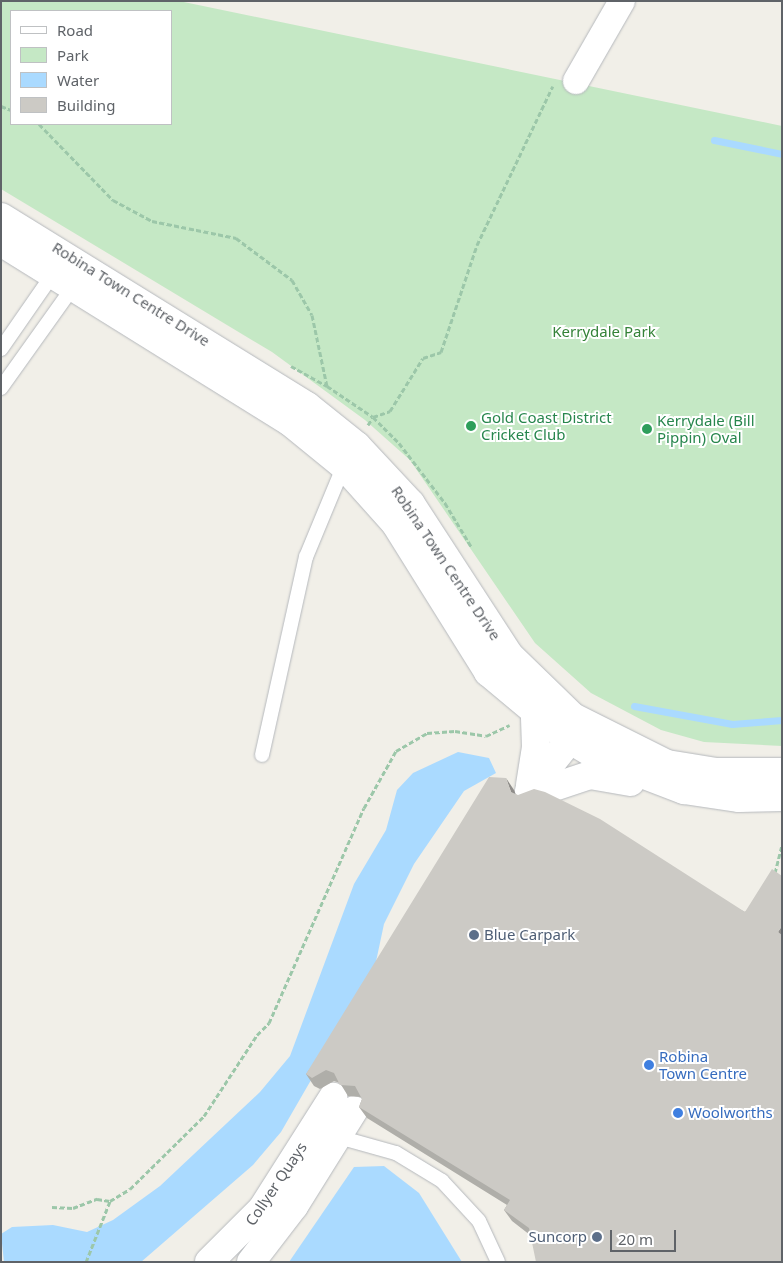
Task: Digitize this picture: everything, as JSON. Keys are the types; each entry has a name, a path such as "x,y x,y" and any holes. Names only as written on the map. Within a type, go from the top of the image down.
{"street":[{"path":"576,81 622,1"},
{"name":"Robina Town Centre Drive","path":"1,217 70,270 307,406 350,456 408,542 482,665 523,720 667,764 716,772 782,772"},
{"name":"Robina Town Centre Drive","path":"1,242 70,270"},
{"name":"Robina Town Centre Drive","path":"350,456 410,504 509,655 558,706 576,736 662,783 706,795 782,796"},
{"path":"523,720 536,747 541,793"},
{"path":"541,793 576,736"},
{"path":"541,793 590,775 646,788 662,783"},
{"name":"Collyer Quays","path":"209,1262 262,1209 325,1133 343,1104"},
{"name":"Collyer Quays","path":"251,1262 294,1206 325,1133"}],"lane":[{"path":"1,349 70,270"},
{"path":"1,388 70,270"},
{"path":"262,755 306,557 350,456"},
{"path":"325,1133 396,1153 442,1181 479,1221 498,1262"}],"path":[{"path":"40,125 113,200 133,212 178,228 236,238 275,263 292,280 312,315 327,386 373,417 390,411 424,358 441,352 477,245 558,78 576,81"},
{"path":"52,1207 73,1208 97,1199 110,1200 130,1189 204,1116 257,1035 269,1023 364,808 396,751 427,733 456,731 486,736 523,720"},
{"path":"774,878 782,845"},
{"path":"86,1262 110,1200"}],"green space":[{"name":"Kerrydale Park","path":"1,1 179,1 782,126 782,746 704,742 661,730 591,693 535,643 410,460 365,420 272,352 1,189"}],"water":[{"path":"458,752 489,758 496,773 464,791 414,864 384,924 374,971 281,1132 253,1165 141,1262 4,1262 1,1234 12,1227 53,1225 87,1232 113,1220 160,1186 260,1092 290,1056 354,884 386,830 397,790 413,773"},
{"path":"384,1166 419,1193 462,1262 289,1262 354,1167"}],"building":[{"name":"Robina Town Centre","path":"489,777 506,778 511,792 518,795 534,789 545,792 600,819 745,912 772,869 782,876 782,926 778,932 782,935 782,1262 536,1262 529,1228 504,1210 510,1200 359,1107 362,1099 355,1086 340,1085 334,1073 326,1070 312,1078 306,1074"}],"waterway":[{"path":"714,140 782,154"},
{"path":"634,706 732,724 782,720"}],"place":[{"name":"Gold Coast District Cricket Club","path":"471,426"},
{"name":"Kerrydale (Bill Pippin) Oval","path":"647,429"},
{"name":"Blue Carpark","path":"474,935"},
{"name":"Robina Town Centre","path":"649,1065"},
{"name":"Woolworths","path":"678,1113"},
{"name":"Suncorp","path":"597,1237"}]}
